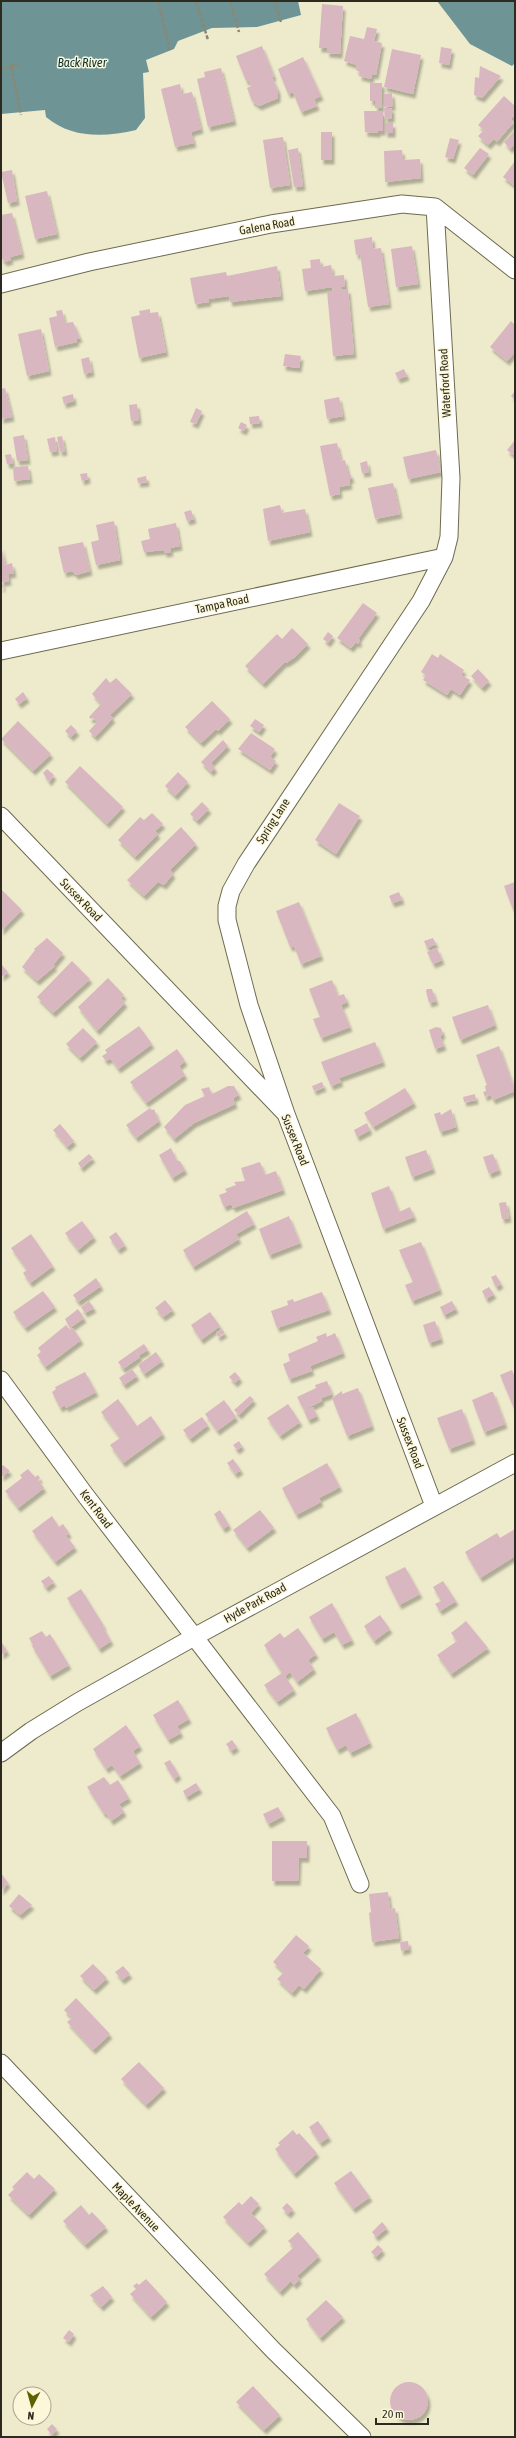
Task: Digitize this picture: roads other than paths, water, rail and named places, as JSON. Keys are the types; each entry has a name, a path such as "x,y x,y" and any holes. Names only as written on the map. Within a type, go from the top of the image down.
{"street":[{"name":"Galena Road","path":"1,284 89,262 271,224 402,204 435,207"},
{"path":"435,207 515,270"},
{"name":"Waterford Road","path":"435,207 451,478 451,516 444,557"},
{"name":"Tampa Road","path":"1,651 444,557"},
{"name":"Spring Lane","path":"286,1114 249,1005 227,920 231,890 296,786 421,601 444,557"},
{"name":"Sussex Road","path":"1,816 286,1114 434,1506"},
{"name":"Kent Road","path":"1,1380 86,1496 332,1816 360,1884"},
{"name":"Hyde Park Road","path":"1,1753 65,1710 194,1637 515,1462"},
{"name":"Maple Avenue","path":"1,2063 273,2350 362,2437"}],"water":[{"name":"Back River","path":"1,1 298,1 301,15 257,27 212,28 178,41 174,49 146,60 149,72 143,73 145,118 136,130 101,135 78,133 67,129 46,117 45,110 1,114"},
{"path":"437,1 515,1 515,63 512,66 470,44"}]}
